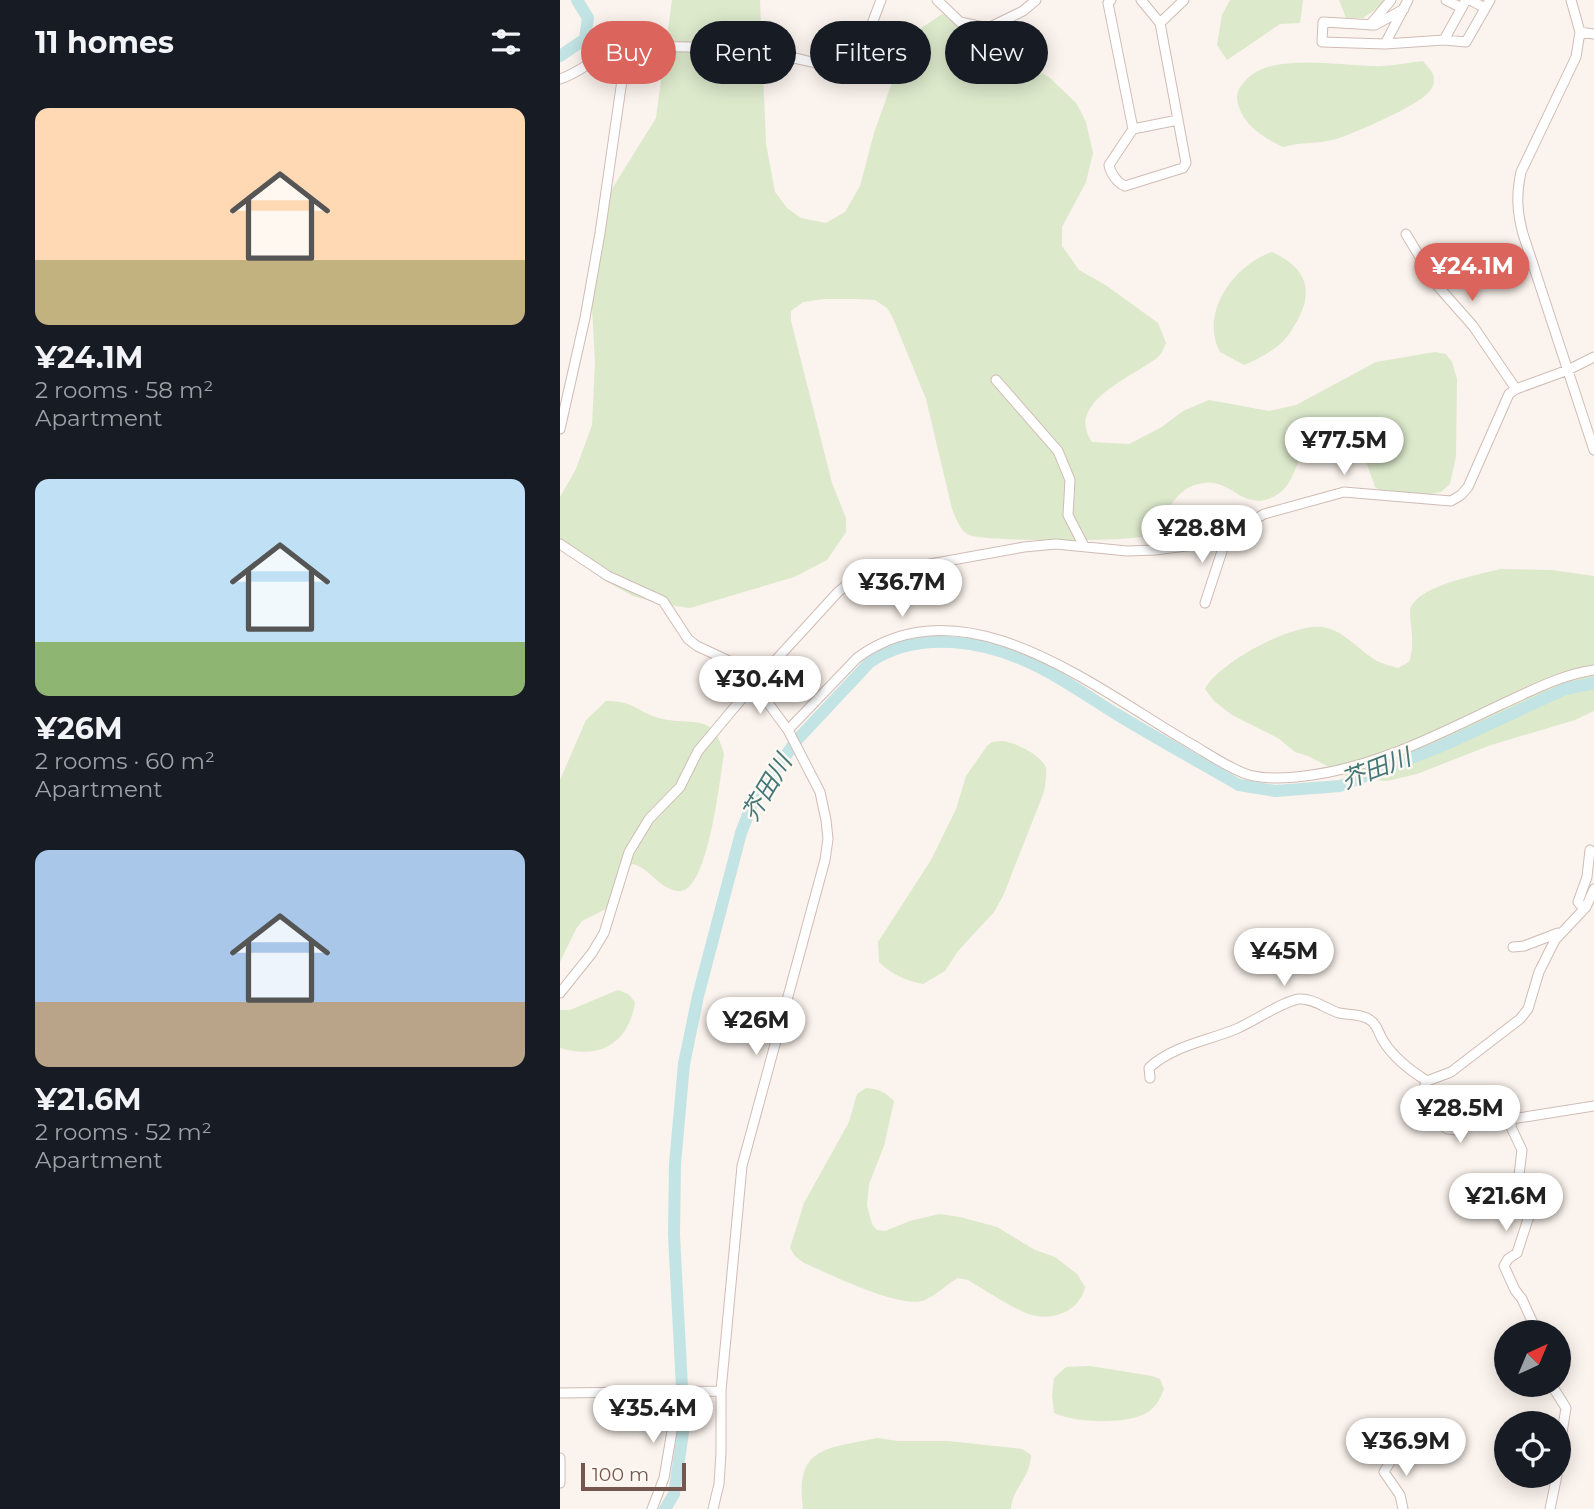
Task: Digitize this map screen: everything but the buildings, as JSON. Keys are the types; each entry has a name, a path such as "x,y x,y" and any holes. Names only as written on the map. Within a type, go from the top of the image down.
{"street":[{"path":"676,48 755,52 848,68 859,58 881,0"},
{"path":"937,0 960,22 988,28 1023,11 1036,0"},
{"path":"1111,0 1108,3 1133,129"},
{"path":"1141,0 1160,23 1186,163 1183,168 1125,186 1121,184 1110,170 1109,164 1133,129 1178,120"},
{"path":"1160,23 1184,0"},
{"path":"1370,24 1391,0"},
{"path":"1406,4 1375,25 1323,22 1322,42 1466,42 1487,4 1446,0"},
{"path":"1571,0 1580,33 1576,57 1521,172 1516,207 1594,450"},
{"path":"1444,40 1466,3"},
{"path":"1385,44 1406,4"},
{"path":"1580,33 1594,34"},
{"path":"560,79 581,68"},
{"path":"560,429 598,245 621,84"},
{"path":"1406,234 1436,285 1473,326 1516,389"},
{"path":"560,544 608,576 663,601 688,639 697,646 753,670 774,662 838,592 864,576 1024,547 1084,545 1127,551 1217,542 1264,514 1344,492 1451,501 1468,487 1505,401 1516,389 1568,370 1594,357"},
{"path":"996,380 1058,451 1070,480 1068,515 1084,545"},
{"path":"1205,603 1227,536"},
{"path":"788,730 857,658 870,648 889,638 927,630 975,634 1036,653 1065,667 1211,756 1248,774 1264,778 1298,778 1350,769 1445,731 1571,674 1594,670"},
{"path":"713,1509 719,1483 721,1391 742,1166 825,860 828,839 825,807 820,792 788,730 754,684 753,670"},
{"path":"560,993 592,953 604,933 629,852 649,819 680,787 698,751 754,684"},
{"path":"1588,907 1578,902 1587,877 1590,850"},
{"path":"1513,947 1524,946 1560,932 1588,907 1594,889"},
{"path":"1560,932 1539,972 1528,1009 1520,1019 1451,1072 1427,1082 1422,1092 1425,1112 1447,1129 1457,1130 1491,1117 1511,1119 1594,1106"},
{"path":"1150,1078 1149,1068 1157,1061 1298,999 1368,1018 1377,1026 1382,1040 1392,1052 1410,1071 1427,1082"},
{"path":"1511,1119 1511,1127 1522,1150 1519,1175 1529,1197 1531,1210 1517,1253 1508,1259 1504,1266 1532,1320"},
{"path":"652,1509 664,1478 678,1390"},
{"path":"560,1393 721,1391"},
{"path":"1401,1444 1384,1472 1399,1495 1403,1509"},
{"path":"560,1458 560,1483"},
{"path":"1550,1509 1554,1488"}],"green space":[{"path":"672,0 760,0 761,21 690,21 690,84 764,84 766,144 775,192 787,208 801,218 826,223 845,212 860,186 874,133 891,84 931,84 931,21 942,14 962,21 945,21 945,84 1048,84 1048,77 1077,104 1086,122 1093,153 1086,182 1062,227 1062,246 1079,270 1107,286 1158,323 1166,343 1158,357 1106,392 1095,403 1087,415 1086,428 1092,442 1129,444 1162,427 1183,411 1209,400 1269,411 1296,405 1376,362 1435,352 1446,354 1452,362 1457,379 1456,456 1450,484 1441,492 1417,497 1384,493 1375,487 1366,461 1355,448 1322,447 1305,453 1285,488 1268,499 1251,500 1213,483 1188,488 1177,497 1150,535 1119,539 1061,540 1002,539 969,535 961,527 952,509 926,399 892,316 887,308 875,300 825,299 803,302 791,311 791,321 832,483 846,518 846,532 827,560 794,577 690,608 633,596 602,579 560,542 560,497 576,469 592,425 595,363 590,268 607,197 656,118 661,84 676,84 676,21 669,21"},
{"path":"1230,0 1303,0 1300,23 1280,24 1227,60 1217,45 1222,15"},
{"path":"1339,0 1384,0 1382,5 1363,18 1346,18"},
{"path":"1423,61 1434,76 1432,88 1428,93 1384,119 1330,141 1283,147 1250,125 1237,101 1241,85 1257,72 1271,66 1305,62 1383,66"},
{"path":"1272,252 1299,272 1306,289 1305,299 1297,321 1285,339 1271,351 1244,365 1220,352 1214,322 1217,307 1233,279 1258,258"},
{"path":"1500,569 1551,570 1594,576 1594,711 1575,720 1491,745 1417,774 1387,781 1350,778 1295,752 1278,738 1232,715 1214,701 1205,689 1240,657 1275,638 1309,627 1322,627 1337,632 1370,657 1398,668 1409,662 1411,656 1410,613 1413,604 1421,596 1447,584"},
{"path":"606,701 629,705 659,718 700,723 714,731 724,754 716,808 705,856 697,875 688,887 678,891 671,889 639,866 633,864 627,867 619,900 582,921 560,962 560,780 586,720"},
{"path":"1002,741 1034,754 1046,768 1044,792 1003,896 994,912 958,951 945,971 923,984 905,979 879,962 878,942 931,860 956,809 966,776 987,746 992,742"},
{"path":"618,990 628,994 635,1002 632,1016 619,1038 600,1050 588,1052 560,1048 560,1010 570,1010"},
{"path":"866,1088 882,1092 894,1101 884,1146 869,1184 867,1206 872,1224 877,1230 885,1231 939,1214 997,1227 1035,1250 1055,1257 1077,1274 1085,1287 1072,1308 1058,1315 1032,1315 1009,1305 968,1280 958,1278 925,1300 900,1300 847,1282 804,1263 795,1256 790,1248 804,1203 849,1122 857,1094"},
{"path":"1090,1366 1152,1376 1160,1379 1164,1389 1151,1410 1128,1419 1088,1421 1054,1413 1054,1378 1066,1367"},
{"path":"877,1438 898,1441 948,1441 1022,1449 1031,1455 1030,1463 1014,1495 1011,1509 803,1509 802,1488 809,1462 829,1449"}],"waterway":[{"path":"560,56 585,39 588,18 577,0"},
{"name":"芥田川","path":"665,1509 674,1494 684,1426 674,1235 675,1164 684,1064 698,996 741,833 753,802 796,741 870,662 909,645 931,642 952,642 995,650 1046,670 1239,785 1275,791 1340,786 1442,746 1565,689 1594,683"}]}
